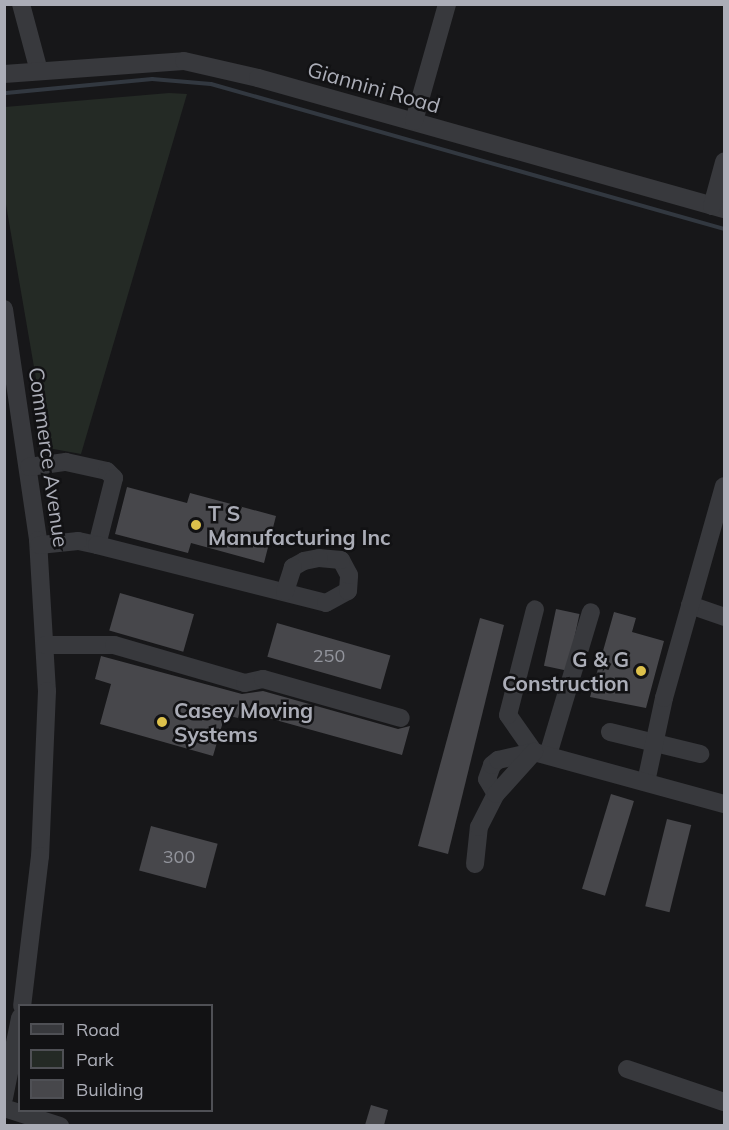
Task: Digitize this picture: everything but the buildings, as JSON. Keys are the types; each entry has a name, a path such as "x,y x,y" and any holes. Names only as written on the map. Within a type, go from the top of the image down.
{"street":[{"path":"21,4 39,71"},
{"path":"414,121 447,4"},
{"name":"Giannini Road","path":"4,74 184,61 414,121 718,208"},
{"path":"718,208 724,162"},
{"name":"Commerce Avenue","path":"4,309 39,545 47,691 40,856 22,1004"},
{"path":"29,467 66,462 107,471 114,478 98,545"},
{"path":"646,782 690,605 724,486"},
{"path":"39,545 78,541 285,592"},
{"path":"690,605 724,617"},
{"path":"535,609 508,715 541,754 724,804"},
{"path":"475,864 479,827 496,794 541,754 591,612"},
{"path":"45,645 114,645 245,683 263,679 401,717"},
{"path":"610,732 655,741 700,754"},
{"path":"4,1098 18,1028"},
{"path":"627,1069 724,1102"},
{"path":"4,1108 60,1125"}],"green space":[{"path":"169,93 187,94 81,454 48,448 5,199 5,107"}],"waterway":[{"path":"6,93 152,79 211,84 724,229"}],"place":[{"name":"T S Manufacturing Inc","path":"196,525"},
{"name":"G & G Construction","path":"641,671"},
{"name":"Casey Moving Systems","path":"162,722"}]}
